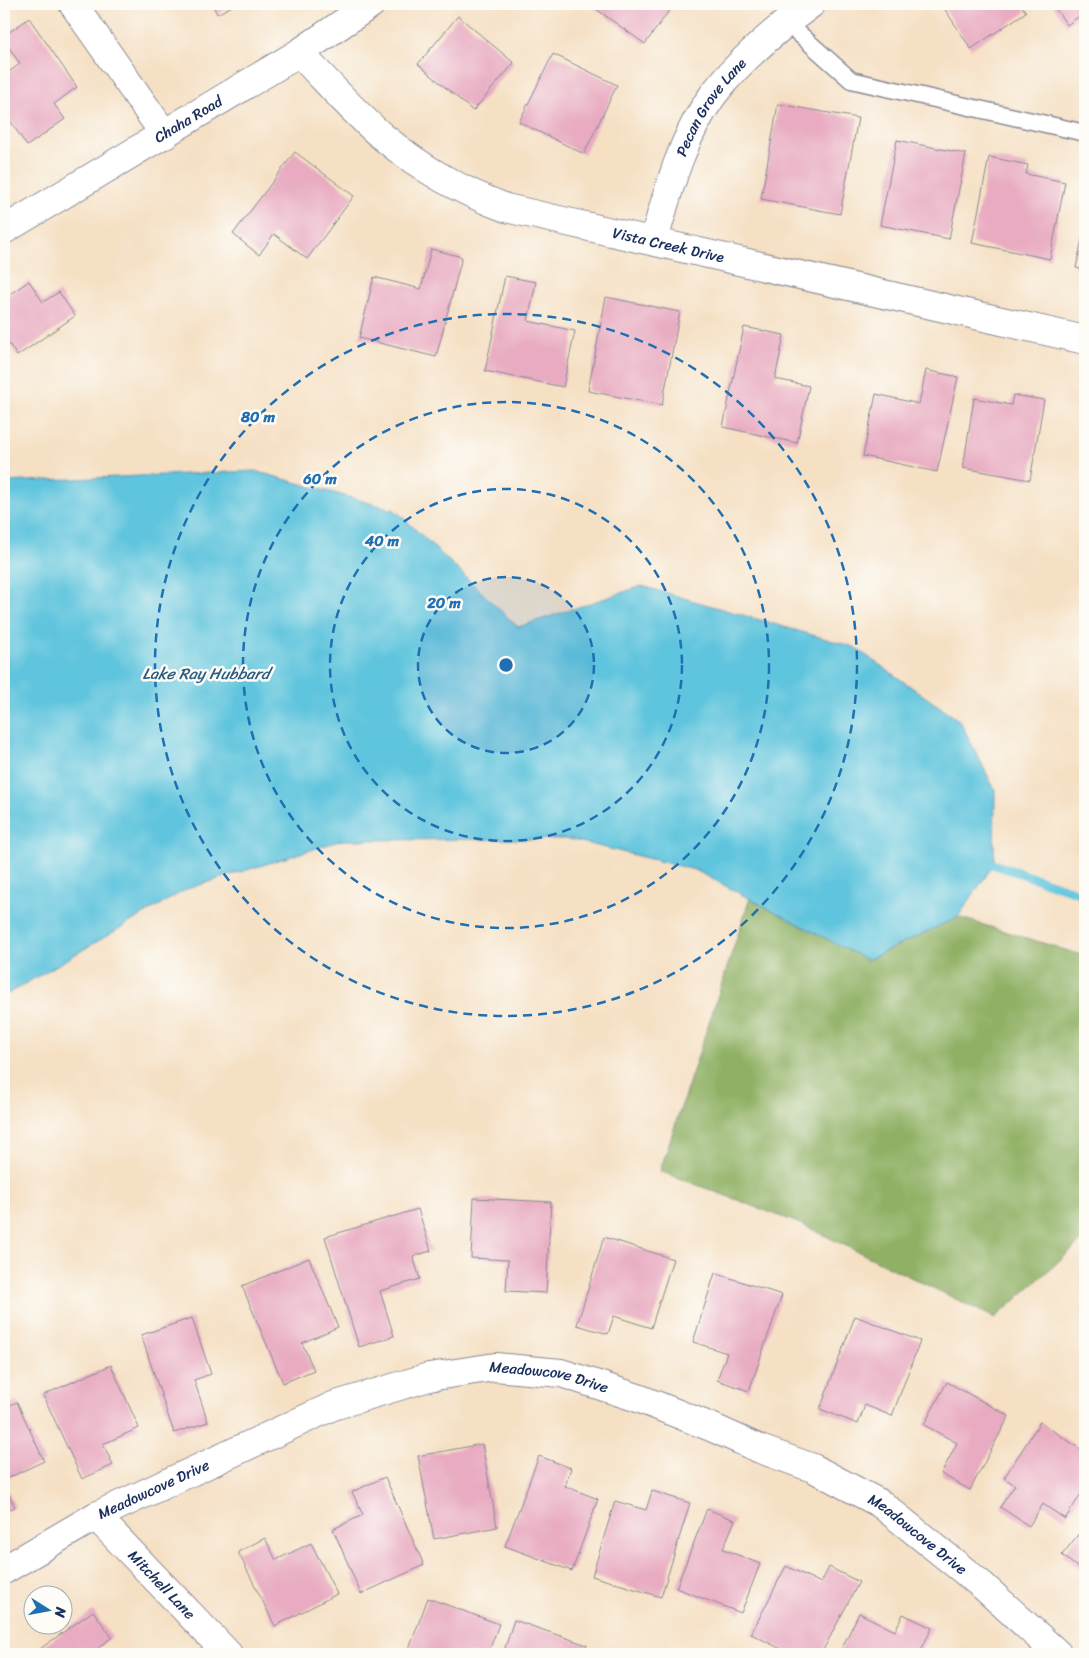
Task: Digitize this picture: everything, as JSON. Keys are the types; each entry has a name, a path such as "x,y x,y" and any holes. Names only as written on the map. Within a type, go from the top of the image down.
{"street":[{"path":"73,4 165,135"},
{"name":"Chaha Road","path":"4,230 299,53 371,4"},
{"name":"Pecan Grove Lane","path":"654,240 672,179 696,124 713,95 786,22 811,4"},
{"name":"Vista Creek Drive","path":"299,53 382,137 421,166 463,191 506,208 654,240 1085,340"},
{"name":"Meadowcove Drive","path":"4,1570 96,1516 333,1406 429,1377 495,1366 561,1372 638,1398 760,1449 813,1468 881,1504 983,1586 1058,1654"},
{"name":"Mitchell Lane","path":"96,1516 228,1654"}],"lane":[{"path":"786,22 851,80 1085,133"}],"green space":[{"path":"750,898 867,960 958,917 1085,956 1085,1238 995,1318 801,1224 660,1171"}],"water":[{"name":"Lake Ray Hubbard","path":"255,471 395,510 518,627 642,586 854,647 960,721 995,790 994,864 958,917 867,960 695,870 569,839 342,840 187,889 4,996 4,482"}],"building":[{"path":"212,4 236,4 217,14"},
{"path":"589,4 674,4 645,44"},
{"path":"1020,4 1026,12 971,49 942,5"},
{"path":"1052,4 1085,4 1085,12 1067,25"},
{"path":"458,16 514,63 473,111 418,64"},
{"path":"29,18 77,87 54,104 65,119 27,146 4,112 4,75 20,64 4,40 4,36"},
{"path":"553,54 617,85 584,154 519,122"},
{"path":"778,104 858,118 840,214 761,199"},
{"path":"897,140 966,154 949,239 880,225"},
{"path":"295,152 354,196 307,259 274,234 259,255 233,234"},
{"path":"989,157 1028,165 1026,174 1065,182 1050,259 972,243"},
{"path":"1085,230 1085,270 1076,268"},
{"path":"431,249 462,257 436,357 359,338 374,277 421,289"},
{"path":"505,276 536,282 528,321 575,331 563,387 485,371"},
{"path":"29,281 43,302 59,292 75,316 17,356 4,336 4,298"},
{"path":"606,297 680,312 662,405 588,391"},
{"path":"744,327 784,335 775,379 809,386 797,443 723,427"},
{"path":"926,370 958,377 937,472 863,456 876,394 919,404"},
{"path":"1013,395 1044,400 1030,480 963,468 974,398 1011,405"},
{"path":"474,1198 551,1202 546,1293 506,1291 508,1260 471,1258"},
{"path":"418,1209 431,1251 413,1256 420,1279 380,1291 394,1336 359,1347 325,1237"},
{"path":"604,1237 673,1259 651,1328 614,1316 608,1334 577,1325"},
{"path":"309,1258 338,1327 302,1343 314,1370 283,1383 242,1286"},
{"path":"715,1273 782,1295 749,1391 717,1380 727,1353 693,1342"},
{"path":"855,1316 920,1341 892,1416 865,1405 858,1424 820,1409"},
{"path":"192,1318 211,1374 194,1380 208,1422 174,1433 141,1335"},
{"path":"111,1365 139,1428 103,1444 113,1465 82,1479 43,1395"},
{"path":"947,1382 1009,1416 970,1490 941,1474 957,1443 924,1425"},
{"path":"17,1402 44,1461 4,1480 4,1408"},
{"path":"1040,1422 1085,1452 1085,1488 1065,1519 1043,1504 1029,1526 1000,1507 1015,1485 1004,1478"},
{"path":"482,1444 497,1527 434,1539 418,1456"},
{"path":"539,1456 571,1468 565,1486 598,1499 572,1571 505,1546"},
{"path":"385,1477 424,1565 361,1594 333,1529 363,1515 352,1492"},
{"path":"4,1483 15,1507 4,1512"},
{"path":"652,1491 690,1503 661,1597 592,1576 615,1501 646,1510"},
{"path":"707,1509 735,1520 723,1549 760,1564 741,1613 676,1588"},
{"path":"1085,1526 1085,1569 1083,1572 1062,1555"},
{"path":"265,1538 276,1560 311,1543 337,1594 275,1626 238,1552"},
{"path":"786,1566 821,1583 829,1567 859,1582 821,1654 791,1654 751,1634"},
{"path":"428,1598 499,1624 488,1654 407,1654"},
{"path":"93,1611 112,1637 91,1654 33,1654 58,1636 72,1636 72,1626"},
{"path":"859,1613 895,1631 903,1614 932,1628 919,1654 839,1654"},
{"path":"514,1620 587,1645 584,1654 503,1654"},
{"path":"963,1648 971,1654 958,1654"}],"waterway":[{"path":"984,861 1085,895"}]}
